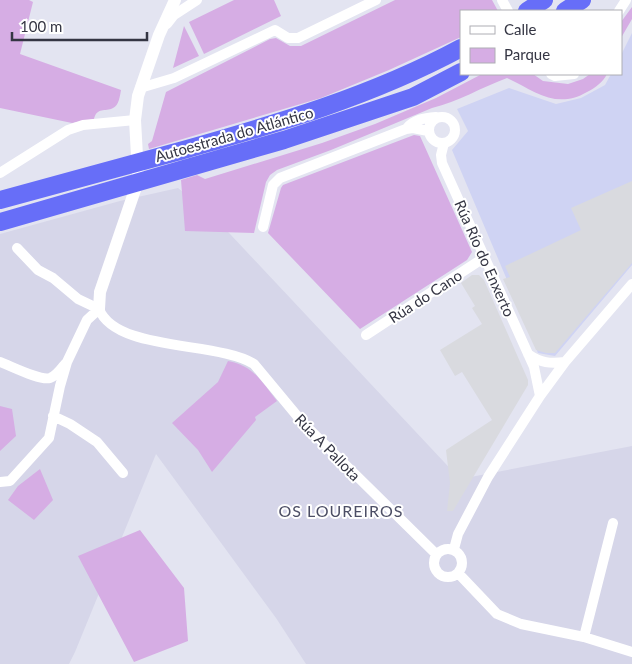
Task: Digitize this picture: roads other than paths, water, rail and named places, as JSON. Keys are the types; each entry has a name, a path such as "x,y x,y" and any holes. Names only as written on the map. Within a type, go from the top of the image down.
{"highway":[{"path":"529,10 544,0"},
{"path":"567,10 582,0"},
{"name":"Autoestrada do Atlántico","path":"0,200 258,129 324,108 422,68 460,49"},
{"name":"Autoestrada do Atlántico","path":"0,223 284,140 413,96 460,72"}],"street":[{"path":"0,482 10,481 48,438 68,362 87,320 99,309 100,292 131,204 138,174 135,120 140,88 174,0"},
{"path":"159,35 174,16 197,0"},
{"path":"140,88 174,78 275,30 288,38 298,38 376,0"},
{"path":"263,227 274,184 280,178 406,129 413,128 429,133 435,142 444,143 452,138 454,134 454,125 445,116 426,118 411,123 406,129"},
{"path":"429,133 430,123 436,117"},
{"path":"0,173 68,130 83,125 135,120"},
{"name":"Rúa Río do Enxerto","path":"429,133 437,158 442,163 528,353 536,364 550,368 553,373 551,381"},
{"path":"442,163 441,155 444,143"},
{"path":"17,248 38,270 53,278 78,299 99,309"},
{"name":"Rúa do Cano","path":"366,335 485,257"},
{"path":"454,550 458,534 488,476 540,396 565,362 632,284"},
{"name":"Rúa A Pallota","path":"99,309 104,320 112,326 146,339 244,358 254,364 303,423 436,554 434,564 438,573 448,577 458,573"},
{"path":"0,362 42,378 50,378 68,362"},
{"path":"540,396 536,364 565,362"},
{"path":"53,416 70,424 97,442 124,473"},
{"path":"584,636 613,523"},
{"path":"436,554 444,548 458,553 462,563 458,573 497,614 521,624 584,636 632,652"}],"district":[{"name":"OS LOUREIROS","path":"341,510"}]}
